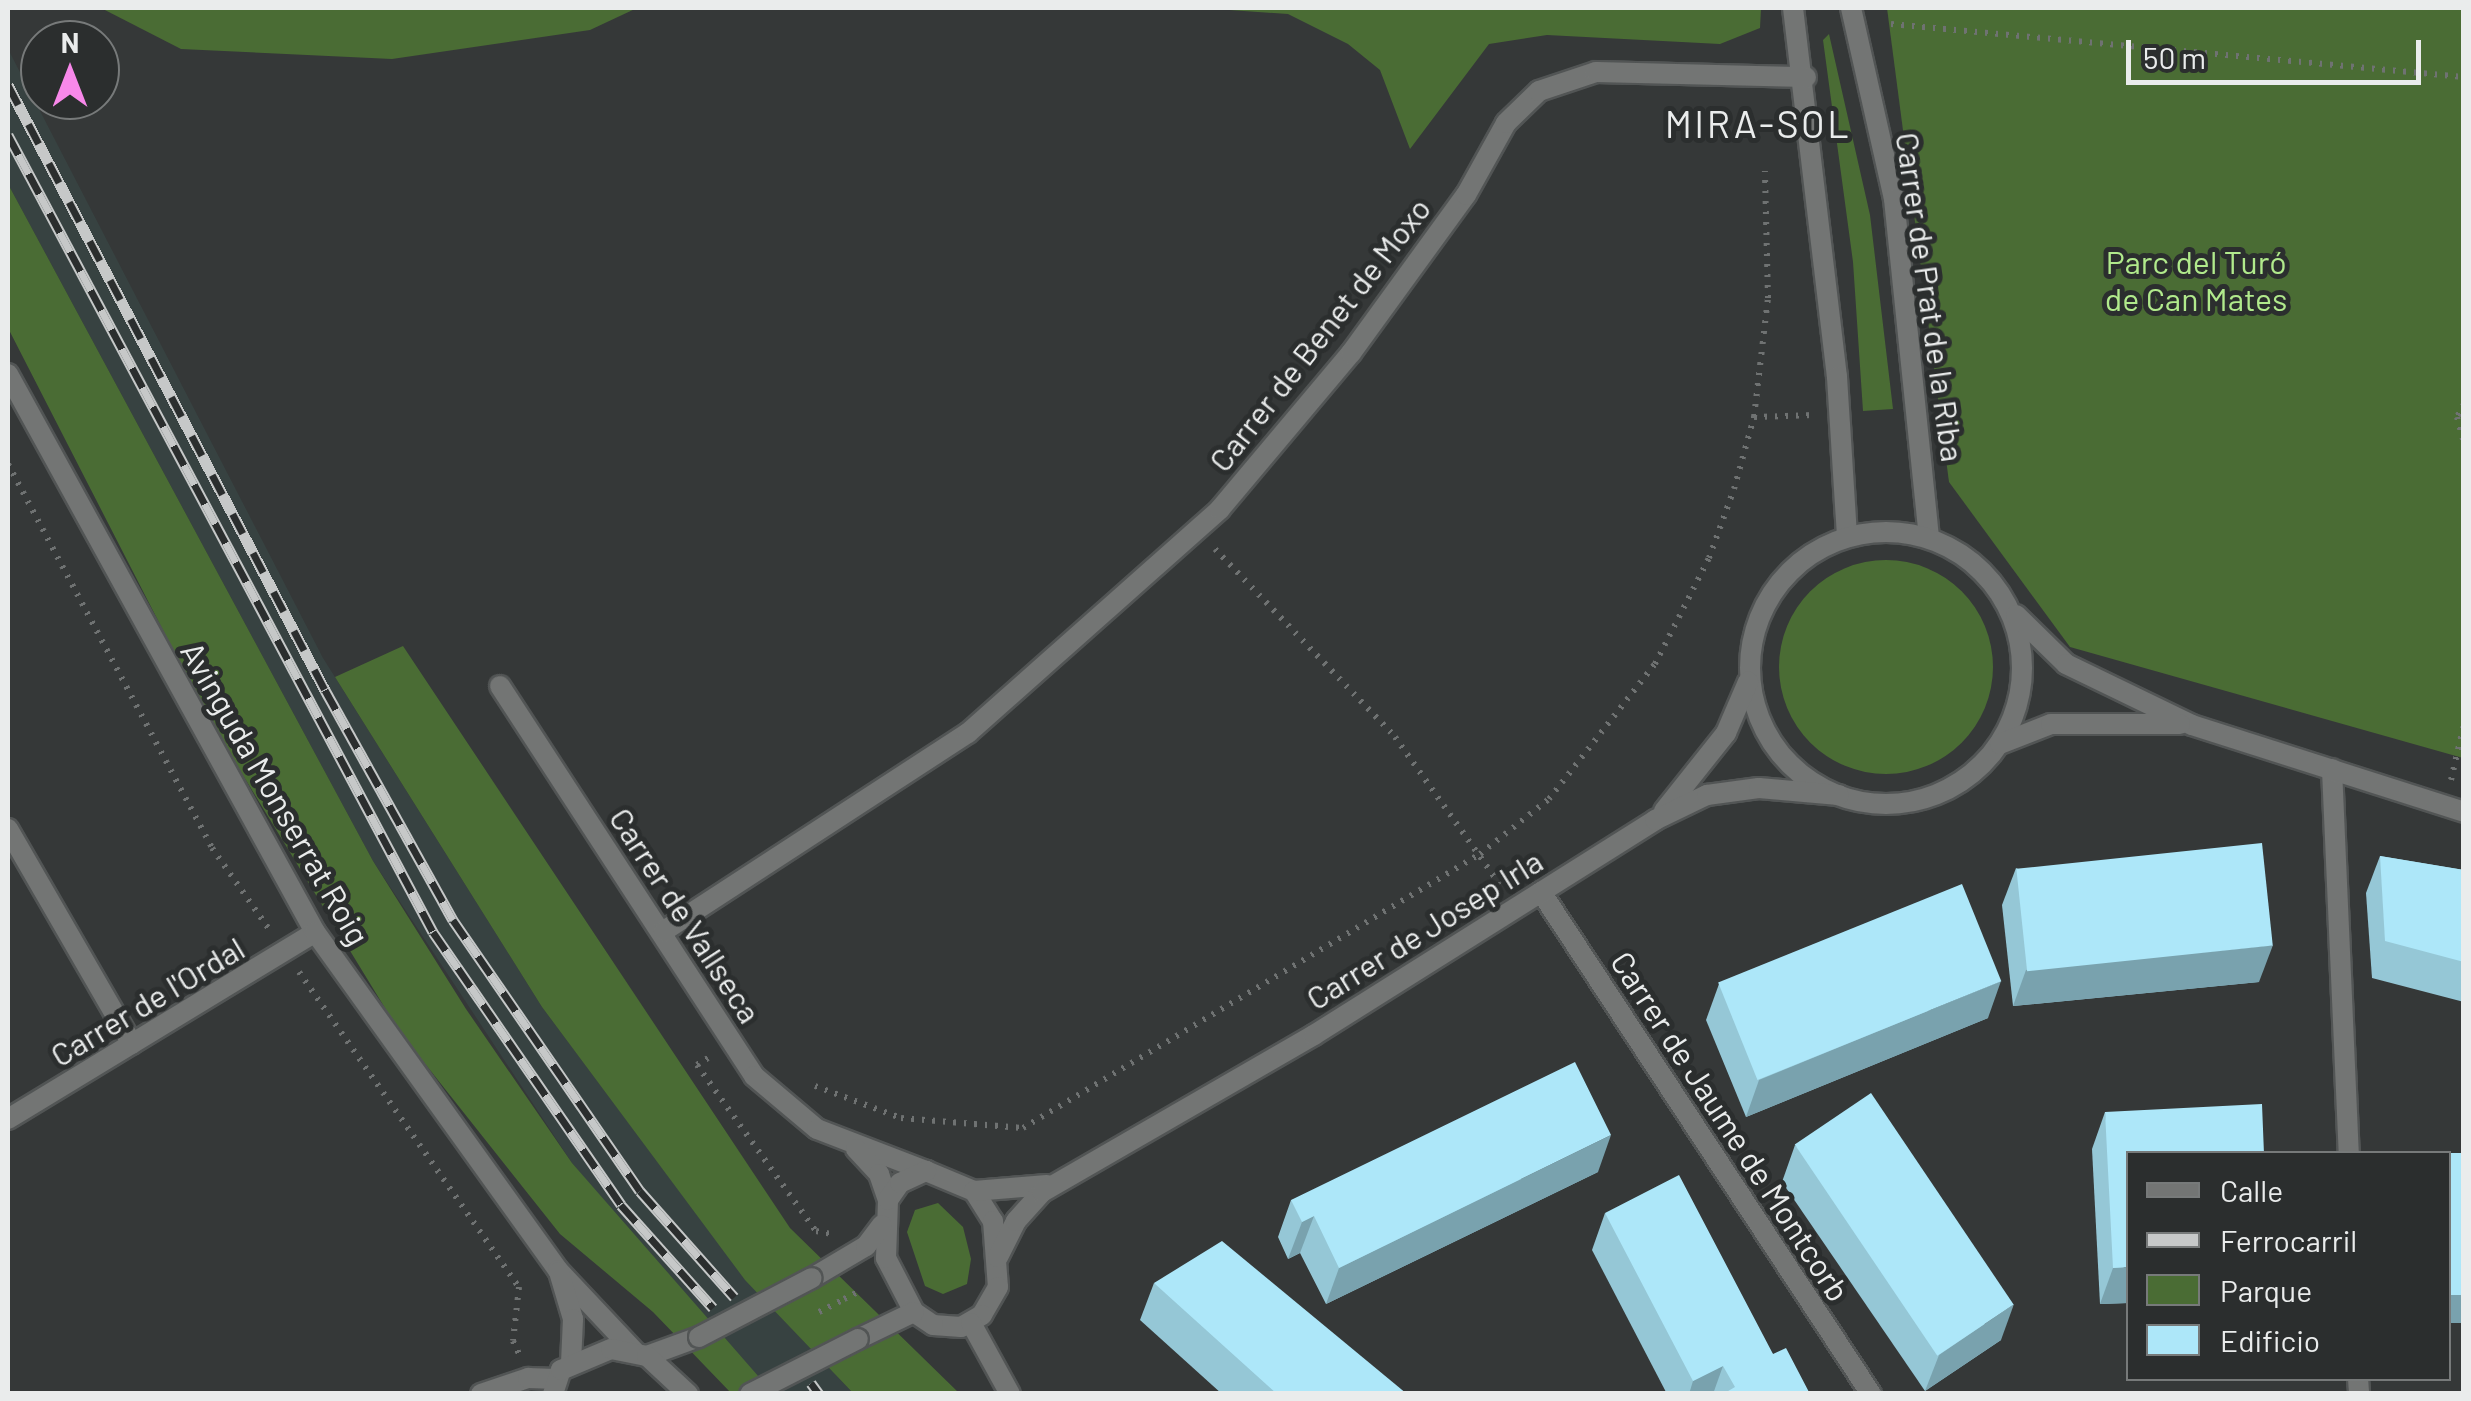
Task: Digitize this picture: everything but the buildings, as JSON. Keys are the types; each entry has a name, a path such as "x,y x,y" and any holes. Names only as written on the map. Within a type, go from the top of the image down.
{"street":[{"path":"1793,8 1806,77 1846,538"},
{"name":"Carrer de Prat de la Riba","path":"1851,8 1894,199 1928,538"},
{"name":"Carrer de Benet de Moxo","path":"664,931 968,734 1197,530 1351,352 1466,195 1506,123 1540,91 1596,72 1806,77"},
{"name":"Avinguda Monserrat Roig","path":"8,374 315,932 558,1270 688,1394"},
{"path":"1656,820 1726,734 1750,675 1757,624 1782,579 1846,538 1902,532 1960,552 2066,664 2192,725 2454,809"},
{"path":"1750,675 1758,714 1776,748 1815,784 1839,796 1889,804 1917,801 1975,772 2000,744 2023,673 2006,602"},
{"name":"Carrer de Vallseca","path":"500,686 664,931 754,1076 789,1110 851,1145 926,1171"},
{"path":"2000,744 2051,724 2192,725"},
{"path":"2332,769 2349,1151"},
{"name":"Carrer de Josep Irla","path":"1059,1182 1516,910 1656,820 1707,795 1758,788 1839,796"},
{"path":"8,830 132,1044"},
{"name":"Carrer de Jaume de Montcorb","path":"1542,892 1871,1394"},
{"name":"Carrer de l'Ordal","path":"8,1119 315,932"},
{"name":"Carrer de Vallseca","path":"851,1145 870,1161 888,1200"},
{"path":"974,1191 992,1222 998,1257 992,1303 971,1323 933,1324 914,1312 890,1272 882,1225 888,1200 900,1183 926,1171 974,1191 1059,1182"},
{"path":"998,1257 1028,1203 1059,1182"},
{"path":"481,1394 528,1378 555,1386 570,1363 611,1350 642,1354 699,1337 844,1259 882,1225"},
{"name":"Avinguda Monserrat Roig","path":"558,1270 572,1320 570,1363"},
{"path":"750,1394 914,1312"},
{"path":"971,1323 1010,1394"}],"path":[{"path":"1891,24 2464,77"},
{"path":"805,1079 901,1118 1022,1128 1480,854 1549,799 1655,664 1709,558 1743,458 1762,367 1771,243 1765,171"},
{"path":"2464,404 2457,417 2464,443"},
{"path":"1197,530 1394,737 1516,910"},
{"path":"2454,809 2464,724"},
{"path":"697,1064 816,1230 831,1234 881,1327"},
{"path":"844,1299 860,1291"}],"shaded area":[{"path":"8,49 20,72 20,120 45,120 323,658 542,1007 745,1279 853,1393 773,1393 676,1289 572,1163 373,861 8,184"}],"green space":[{"path":"101,8 637,8 590,30 392,59 181,49"},
{"path":"1201,8 1761,8 1760,28 1720,44 1547,35 1489,44 1410,149 1380,70 1348,44 1288,14"},
{"name":"Parc del Turó de Can Mates","path":"1887,8 2463,8 2463,758 2070,647 1949,482"},
{"path":"1829,34 1870,215 1893,409 1863,411 1853,262 1823,40"},
{"path":"8,184 373,861 466,1009 572,1163 773,1393 731,1393 653,1312 560,1234 399,1031 208,718 8,328"},
{"path":"1886,560 1927,568 1962,591 1985,626 1993,667 1985,708 1962,743 1927,766 1886,774 1845,766 1810,743 1787,708 1779,667 1787,626 1810,591 1845,568"},
{"path":"403,646 790,1228 959,1393 853,1393 745,1280 542,1007 335,677"},
{"path":"938,1203 963,1227 971,1259 967,1284 943,1294 925,1286 907,1232 915,1210"}],"railway":[{"path":"8,85 325,690 453,920 640,1191 734,1297"},
{"path":"8,135 433,932 621,1205 713,1308"},
{"path":"811,1383 819,1394"}],"district":[{"name":"MIRA-SOL","path":"1758,124"}]}
